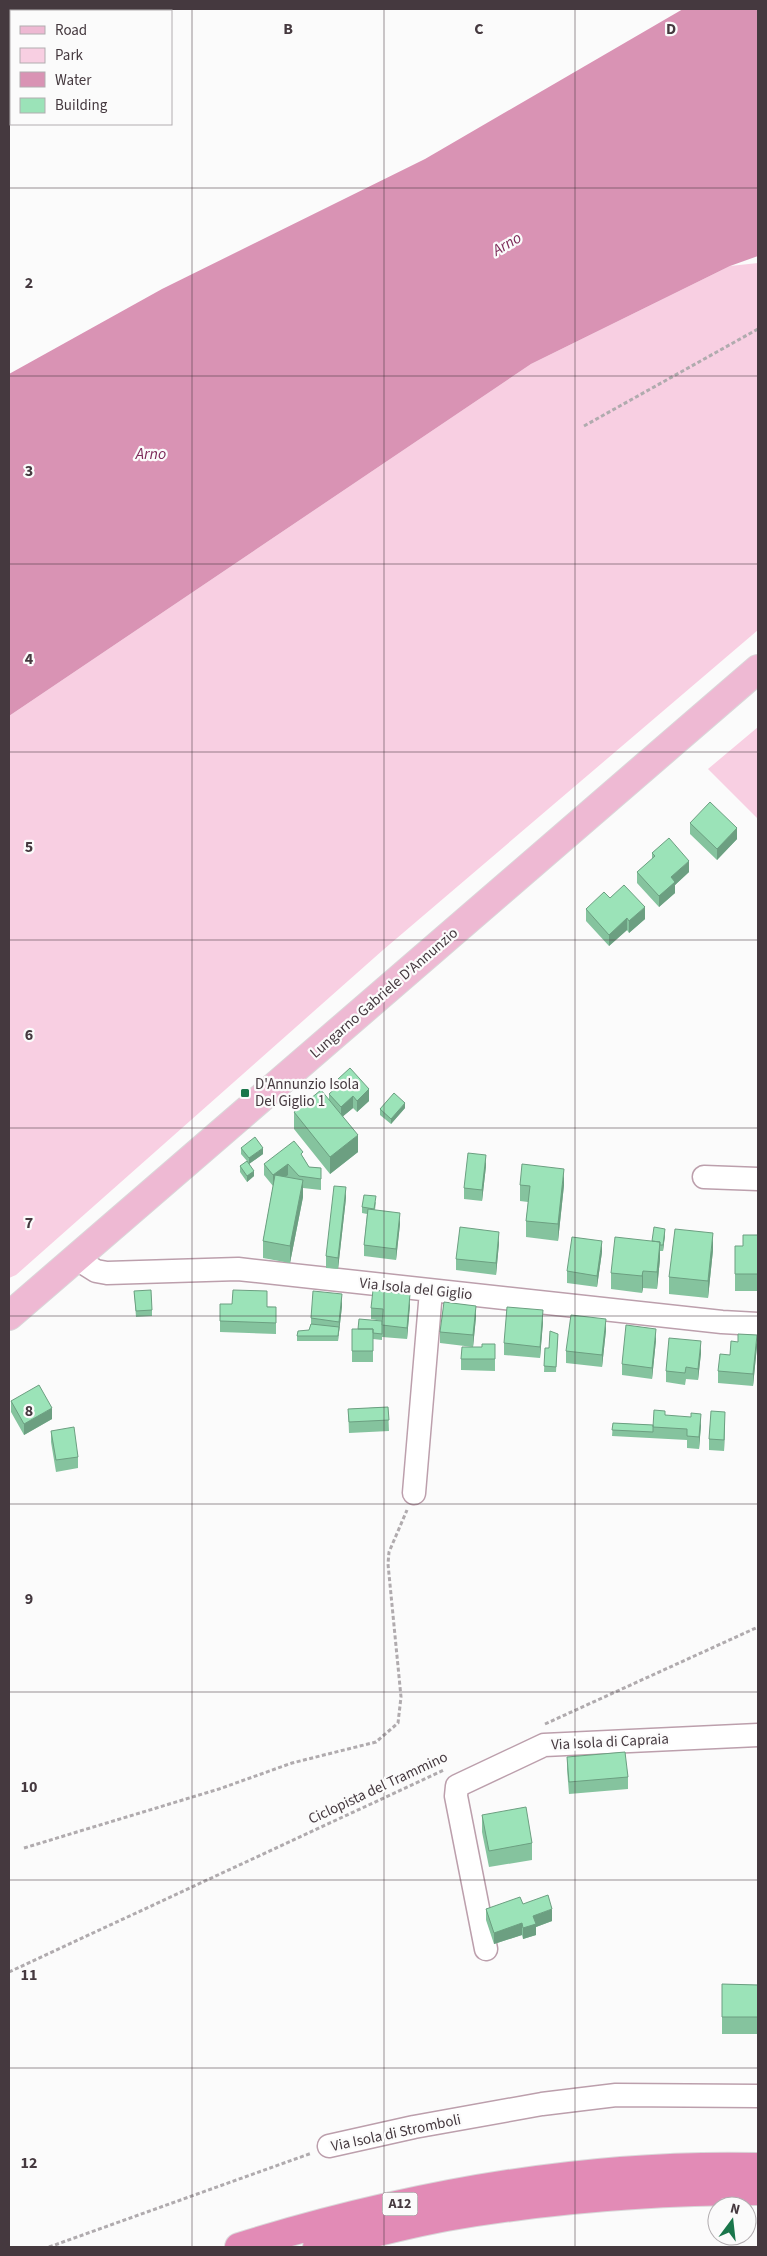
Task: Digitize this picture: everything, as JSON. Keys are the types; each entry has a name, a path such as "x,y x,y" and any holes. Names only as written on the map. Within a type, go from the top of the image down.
{"highway":[{"name":"A12","path":"238,2247 394,2205 476,2188 654,2168 758,2167"},
{"name":"A12","path":"317,2247 444,2218 544,2202 632,2193 758,2191"}],"main road":[{"name":"Lungarno Gabriele D'Annunzio","path":"9,1316 758,668"}],"street":[{"path":"704,1177 758,1179"},
{"name":"Via Isola del Giglio","path":"77,1259 96,1271 107,1273 238,1269 722,1322 758,1324"},
{"path":"414,1493 432,1291"},
{"name":"Via Isola di Capraia","path":"486,1948 456,1796 457,1786 544,1745 758,1735"},
{"name":"Via Isola di Stromboli","path":"329,2146 414,2127 542,2104 588,2098 616,2095 758,2096"}],"path":[{"path":"584,426 758,329"},
{"path":"24,1848 219,1789 292,1763 376,1742 398,1722 401,1697 388,1564 398,1529 414,1493"},
{"path":"538,1727 758,1627"},
{"name":"Ciclopista del Trammino","path":"9,1972 449,1768"},
{"name":"Via Isola di Stromboli","path":"49,2247 329,2146"}],"green space":[{"path":"758,263 758,630 383,950 16,1275 9,1278 9,716 531,364 730,266"},
{"path":"758,727 758,819 708,769"}],"water":[{"name":"Arno","path":"683,9 758,9 758,256 730,266 531,364 9,716 9,374 162,289 425,159"}],"building":[{"path":"710,802 737,828 717,849 690,823"},
{"path":"669,838 689,861 671,877 675,882 659,896 637,872 655,856 652,853"},
{"path":"624,885 645,907 629,921 627,918 609,935 586,909 604,892 610,898"},
{"path":"350,1068 369,1089 357,1101 353,1096 341,1107 329,1094 341,1083 338,1079"},
{"path":"321,1090 358,1135 330,1157 294,1112"},
{"path":"394,1093 405,1103 391,1119 380,1109"},
{"path":"255,1137 263,1148 249,1158 241,1148"},
{"path":"294,1141 303,1152 301,1154 309,1167 321,1168 321,1179 299,1176 288,1164 273,1175 264,1164"},
{"path":"468,1153 486,1155 482,1190 464,1188"},
{"path":"247,1161 254,1171 247,1176 240,1166"},
{"path":"522,1164 564,1169 558,1224 526,1221 530,1186 520,1185"},
{"path":"275,1175 303,1180 290,1246 263,1241"},
{"path":"334,1186 346,1187 338,1258 326,1256"},
{"path":"364,1195 376,1196 374,1209 362,1207"},
{"path":"368,1209 400,1213 396,1249 364,1245"},
{"path":"460,1227 499,1232 496,1263 456,1259"},
{"path":"654,1227 665,1229 663,1245 660,1245 660,1242 652,1241"},
{"path":"675,1229 713,1233 708,1281 669,1277"},
{"path":"743,1235 758,1235 758,1274 735,1274 735,1246 743,1246"},
{"path":"572,1237 602,1241 597,1276 567,1271"},
{"path":"615,1237 660,1242 657,1272 643,1271 642,1276 611,1273"},
{"path":"151,1290 152,1310 136,1311 134,1291"},
{"path":"233,1290 267,1291 267,1307 276,1307 276,1323 220,1321 220,1304 232,1304"},
{"path":"373,1290 410,1294 407,1328 382,1325 383,1309 371,1308"},
{"path":"313,1291 342,1294 339,1322 311,1318"},
{"path":"444,1302 476,1306 473,1335 440,1332"},
{"path":"507,1307 543,1310 540,1347 504,1343"},
{"path":"571,1315 606,1319 602,1355 566,1351"},
{"path":"359,1319 382,1321 382,1334 373,1333 373,1329 358,1329"},
{"path":"311,1324 339,1327 338,1336 297,1336 298,1331 309,1330"},
{"path":"626,1325 656,1329 652,1368 622,1364"},
{"path":"352,1329 373,1329 373,1351 352,1351"},
{"path":"550,1331 558,1334 556,1367 544,1366 545,1348 549,1348"},
{"path":"738,1334 757,1335 753,1374 718,1371 720,1354 730,1355 731,1341 738,1342"},
{"path":"669,1338 701,1341 698,1369 686,1367 685,1373 666,1371"},
{"path":"482,1344 495,1344 495,1359 461,1359 462,1347 482,1347"},
{"path":"39,1385 52,1408 24,1424 11,1401"},
{"path":"388,1407 389,1420 349,1422 348,1409"},
{"path":"654,1410 665,1411 665,1415 691,1417 691,1413 701,1414 699,1437 687,1436 687,1429 653,1427"},
{"path":"711,1411 725,1412 724,1440 709,1439"},
{"path":"613,1423 653,1425 653,1432 612,1430"},
{"path":"74,1427 78,1457 56,1460 51,1431"},
{"path":"625,1752 628,1777 569,1782 567,1757"},
{"path":"526,1807 532,1843 489,1851 482,1815"},
{"path":"548,1895 552,1909 533,1916 536,1924 523,1928 522,1923 494,1933 486,1909 520,1897 523,1904"},
{"path":"722,1984 758,1985 758,2017 722,2017"}],"place":[{"name":"D'Annunzio Isola Del Giglio 1","path":"245,1093"}]}
